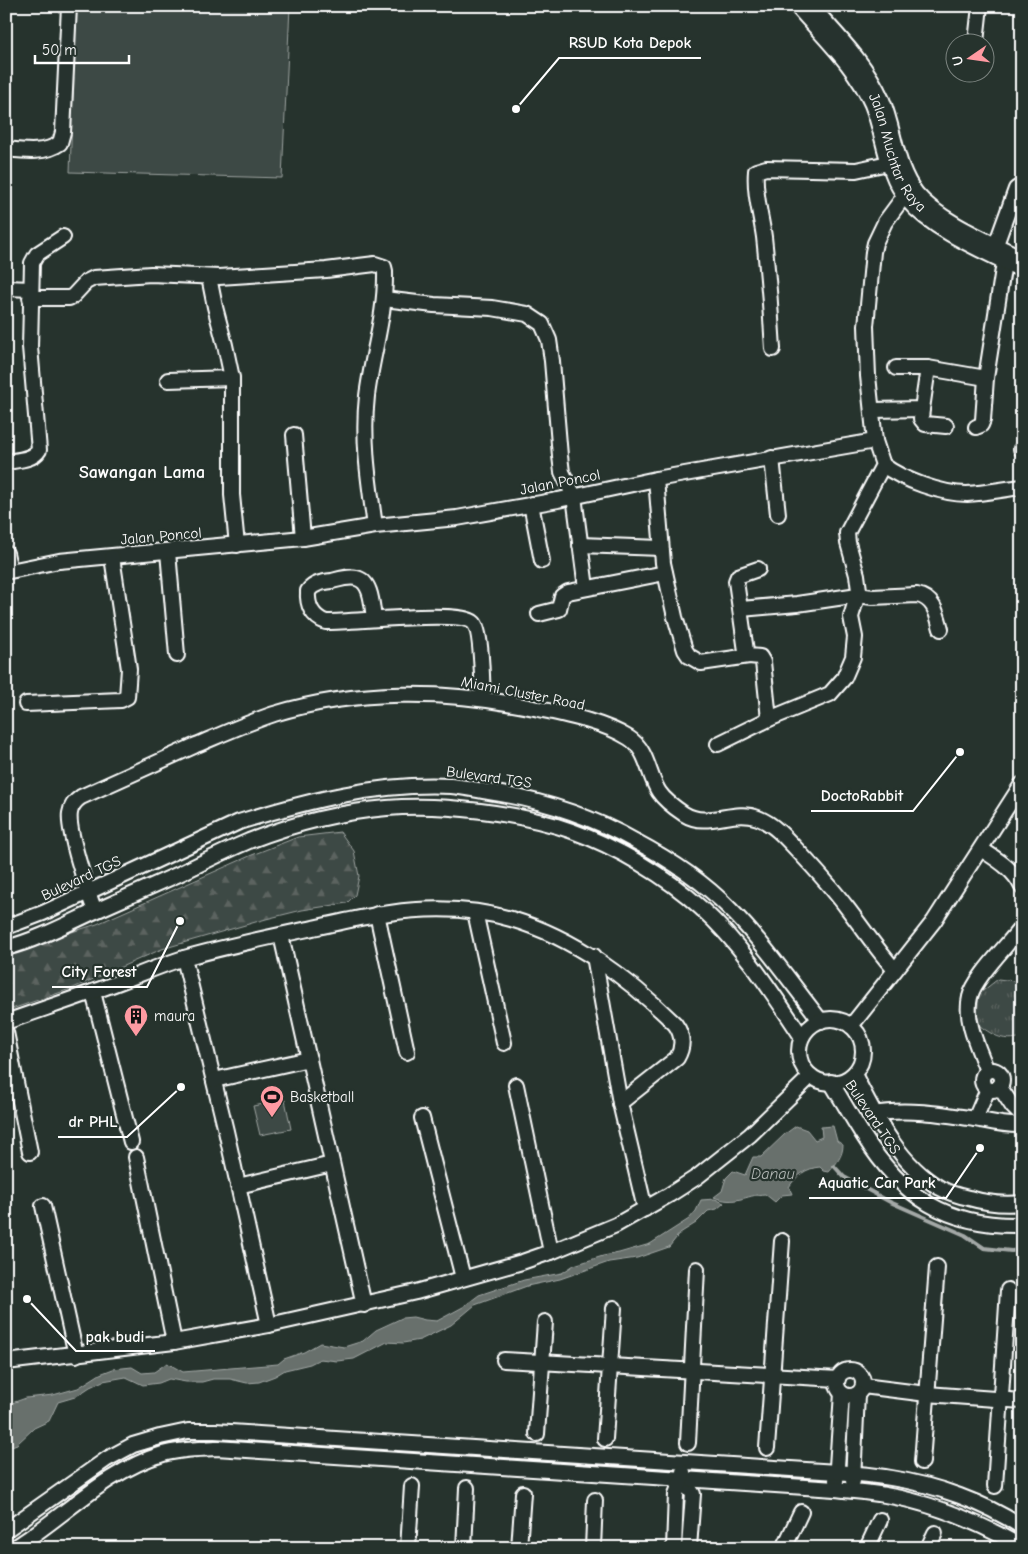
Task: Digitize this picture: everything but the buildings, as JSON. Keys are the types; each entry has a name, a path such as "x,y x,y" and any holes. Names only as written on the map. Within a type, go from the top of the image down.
{"highway":[{"name":"Jalan Muchtar Raya","path":"804,6 862,74 877,103 884,123 891,155 902,182 908,191 923,208 940,221 1007,256"}],"street":[{"path":"6,149 44,150 53,148 60,143 63,132 69,6"},
{"path":"977,32 980,6"},
{"path":"773,350 768,270 758,210 756,171 766,168 856,170 891,155"},
{"path":"976,427 981,425 983,420 986,378 1007,256 1016,189 1022,185"},
{"path":"908,191 885,222 873,252 865,340 875,441 883,465 917,483 958,493 976,493 1022,487"},
{"path":"6,462 31,457 37,454 39,450 31,366 30,293 32,263 35,257 63,237"},
{"path":"6,288 68,298 73,296 86,282 94,278 151,274 209,277 326,270 379,264 384,267 384,300 367,394 366,414 366,452 375,526"},
{"path":"209,277 232,378 232,495 237,545"},
{"path":"384,300 492,308 526,314 542,324 549,340 552,361 562,472 574,496 586,588"},
{"path":"896,368 928,368 986,378"},
{"path":"928,368 921,419 925,424 946,426"},
{"path":"168,380 232,378"},
{"path":"873,410 922,409"},
{"path":"294,436 304,538"},
{"name":"Jalan Poncol","path":"6,553 8,571 59,561 304,538 375,526 457,518 656,479 875,441"},
{"path":"772,458 778,514"},
{"path":"718,744 769,719 830,694 844,678 853,657 855,637 851,617 858,594 858,583 848,543 848,533 854,518 883,465"},
{"path":"656,479 661,548 665,573 685,650 689,656 701,663 749,656 760,657 763,662 769,719"},
{"path":"531,504 542,561"},
{"path":"580,546 661,548"},
{"path":"168,552 177,655"},
{"path":"26,704 126,699 129,669 112,557"},
{"path":"749,656 745,648 737,577 758,568"},
{"path":"539,614 559,609 564,594 665,573"},
{"path":"374,619 370,594 365,583 360,579 355,577 321,583 308,591 309,606 319,620 338,622 374,619 448,618 472,621 475,624 478,636 483,698"},
{"path":"741,609 797,604 858,594 872,597 917,595 924,596 934,608 941,629"},
{"name":"Miami Cluster Road","path":"95,911 88,893 70,820 72,806 81,797 213,738 257,720 292,710 350,699 414,694 483,698 581,719 631,739 645,758 654,783 660,793 691,818 706,821 747,815 764,821 784,836 818,873 895,970"},
{"path":"851,1026 934,921 1022,784"},
{"name":"Bulevard TGS","path":"6,927 29,920 239,822 330,798 397,788 453,786 534,800 566,810 613,829 666,858 729,908 765,948 820,1021"},
{"path":"330,798 334,816"},
{"path":"6,948 32,939 250,841 289,827 334,816 389,808 422,807 474,811 514,817 572,831 596,841 654,872 701,908 756,970 802,1037"},
{"path":"981,849 1003,864 1019,881 1022,887"},
{"path":"6,1022 184,958 281,935 377,914 414,909 475,912 512,920 562,940 594,956 656,1005 679,1029 682,1041 681,1052 677,1058 620,1102"},
{"path":"475,912 504,1043"},
{"path":"377,914 407,1052"},
{"path":"1022,926 981,977 970,996 969,1011 972,1028 987,1071 982,1078 984,1086 994,1087 1022,1116"},
{"path":"281,935 364,1305"},
{"path":"594,956 620,1102 645,1209"},
{"path":"184,958 214,1080 269,1326"},
{"path":"93,992 132,1142"},
{"path":"831,1019 842,1021 851,1026 858,1034 862,1049 860,1065 854,1074 845,1080 831,1082 818,1080 811,1076 804,1068 800,1058 802,1037 810,1027 820,1021 831,1019"},
{"path":"6,1032 30,1152"},
{"path":"214,1080 309,1059"},
{"name":"Bulevard TGS","path":"854,1074 874,1114 903,1157 919,1173 940,1189 954,1194 986,1203 1022,1203"},
{"path":"6,1362 174,1342 269,1326 364,1305 522,1262 551,1252 616,1225 697,1177 750,1136 811,1076"},
{"name":"Bulevard TGS","path":"831,1082 874,1151 918,1198 951,1216 990,1223 1022,1224"},
{"path":"516,1085 551,1252"},
{"path":"976,1119 994,1087"},
{"path":"874,1114 890,1111 914,1112 976,1119 1008,1125 1022,1125"},
{"path":"422,1118 463,1278"},
{"path":"136,1157 174,1342"},
{"path":"238,1186 332,1164"},
{"path":"43,1206 76,1355"},
{"path":"767,1448 782,1241"},
{"path":"922,1462 937,1267"},
{"path":"688,1444 697,1269"},
{"path":"995,1486 1008,1290"},
{"path":"605,1438 614,1308"},
{"path":"537,1434 545,1322"},
{"path":"504,1360 838,1379"},
{"path":"835,1489 842,1393 839,1389 838,1379 844,1371 854,1370 862,1376 852,1491"},
{"path":"842,1393 852,1396 860,1390 1022,1401"},
{"path":"6,1530 107,1459 133,1446 160,1437 188,1431 216,1431 837,1472 892,1478 935,1488 971,1501 1008,1518 1022,1527"},
{"path":"14,1548 112,1477 137,1464 163,1454 191,1449 216,1448 835,1489 886,1495 929,1506 966,1519 1022,1547"},
{"path":"674,1548 676,1494 682,1479 683,1462"},
{"path":"682,1479 693,1494 689,1548"},
{"path":"408,1548 412,1486"},
{"path":"464,1548 467,1488"},
{"path":"519,1548 523,1493"},
{"path":"593,1548 595,1500"},
{"path":"784,1548 801,1512"},
{"path":"867,1548 880,1520"},
{"path":"928,1548 935,1534"}],"green space":[{"path":"76,6 290,6 282,178 70,172"},
{"path":"340,832 354,851 359,876 355,895 347,903 302,910 162,949 73,988 6,1011 6,953 97,924 252,855 298,837"},
{"path":"998,979 1022,982 1022,1037 1010,1039 1000,1037 980,1026 977,1014 979,994"},
{"name":"Basketball","path":"285,1100 291,1129 260,1135 253,1106"}],"water":[{"name":"Danau","path":"796,1126 807,1130 815,1140 822,1137 821,1127 833,1126 837,1141 843,1145 843,1149 839,1160 829,1172 824,1171 820,1167 806,1171 798,1176 789,1187 792,1194 782,1195 775,1202 765,1194 734,1200 714,1197 722,1191 726,1178 733,1171 745,1175 753,1157 761,1157"},
{"path":"715,1199 724,1203 717,1209 708,1211 696,1223 680,1233 669,1247 637,1258 609,1262 560,1279 527,1286 475,1305 451,1325 420,1340 403,1343 387,1342 354,1359 337,1361 320,1359 310,1364 285,1370 259,1382 247,1383 230,1379 213,1379 202,1382 186,1382 169,1379 159,1383 143,1385 126,1377 103,1381 75,1397 58,1402 49,1421 34,1428 17,1444 6,1448 6,1411 12,1403 26,1398 53,1395 78,1388 100,1374 113,1369 132,1367 142,1373 154,1372 167,1363 183,1372 278,1364 284,1359 304,1352 320,1343 344,1347 363,1341 376,1330 402,1318 413,1317 437,1321 463,1307 479,1295 524,1280 562,1273 574,1265 650,1244 689,1219 696,1211 701,1200"}],"waterway":[{"path":"834,1166 844,1177 890,1202 965,1235 984,1248 1011,1251 1022,1250"}],"place":[{"name":"RSUD Kota Depok","path":"516,109"},
{"name":"DoctoRabbit","path":"960,752"},
{"name":"City Forest","path":"180,921"},
{"name":"maura","path":"136,1037"},
{"name":"dr PHL","path":"181,1087"},
{"name":"Basketball","path":"272,1118"},
{"name":"Aquatic Car Park","path":"980,1148"},
{"name":"pak budi","path":"27,1299"}],"district":[{"name":"Sawangan Lama","path":"142,472"}]}
